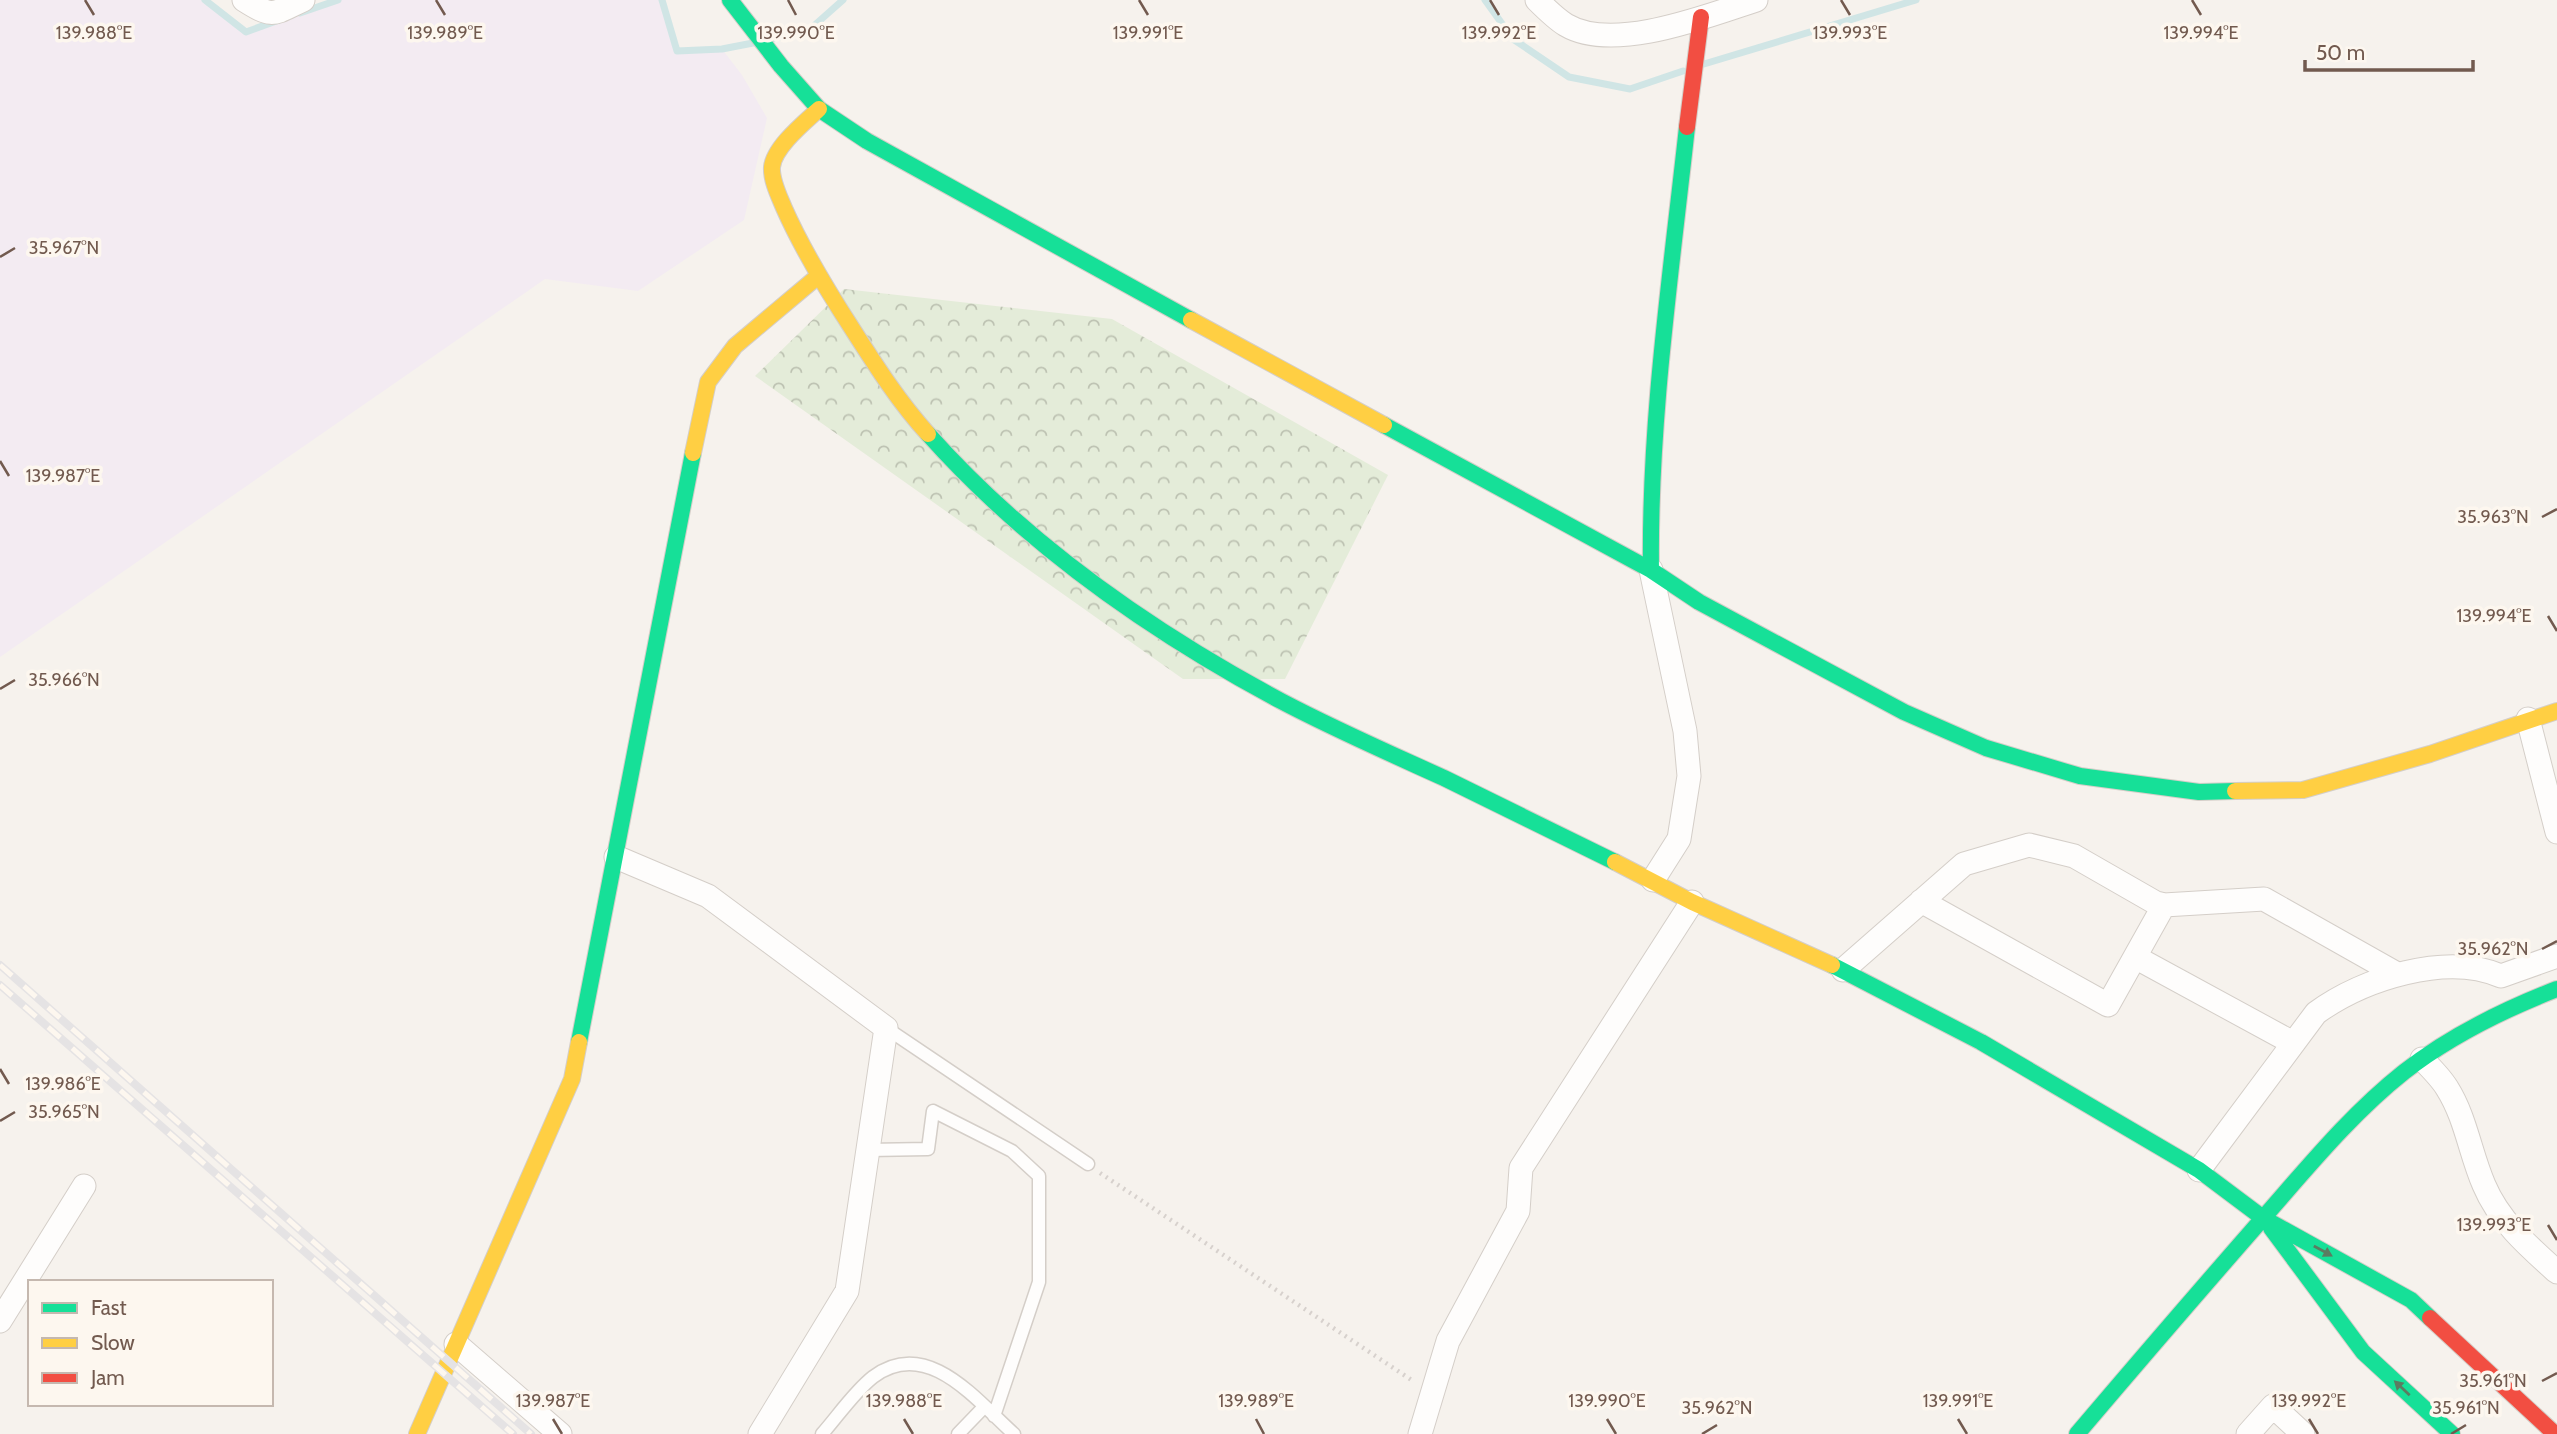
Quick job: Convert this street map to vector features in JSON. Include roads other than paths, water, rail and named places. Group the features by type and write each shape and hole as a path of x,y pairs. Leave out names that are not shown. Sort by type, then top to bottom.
{"street":[{"path":"244,0 264,13 277,12 303,0"},
{"path":"730,0 781,66 819,109 867,141 1008,221 1651,570 1699,602 1904,712 1986,748 2080,776 2199,792 2302,790 2430,754 2557,711"},
{"path":"1537,0 1567,26 1605,36 1637,33 1707,11 1756,0"},
{"path":"1653,880 1679,839 1689,776 1685,731 1651,570 1649,528 1664,349 1692,81 1696,49 1707,11"},
{"path":"819,109 784,146 772,167 778,191 817,276 909,414 1005,514 1096,586 1198,655 1283,702 1653,880 1692,902 1843,970 1981,1042 2199,1170 2263,1217 2411,1300 2555,1434"},
{"path":"417,1434 572,1079 708,382 735,345 817,276"},
{"path":"2528,719 2557,832"},
{"path":"1843,970 1964,864 2029,845 2074,856 2164,905 2264,899 2397,974"},
{"path":"617,857 708,896 886,1028 847,1291 760,1434"},
{"path":"1921,901 2108,1005 2164,905"},
{"path":"1420,1434 1448,1341 1518,1211 1521,1168 1692,902"},
{"path":"2199,1170 2316,1013 2328,1004 2397,974 2433,967 2462,967 2483,968 2501,976 2557,956"},
{"path":"2135,957 2293,1043"},
{"path":"2077,1434 2263,1217 2348,1124 2385,1088 2422,1059 2480,1024 2520,1003 2557,989"},
{"path":"2422,1059 2447,1086 2461,1115 2484,1186 2502,1216 2523,1242 2557,1272"},
{"path":"0,1321 84,1186"},
{"path":"2263,1217 2363,1352 2452,1434"},
{"path":"456,1344 560,1434"},
{"path":"2248,1434 2273,1406 2303,1434"}],"lane":[{"path":"886,1028 1088,1164"},
{"path":"868,1150 928,1149 933,1111 1012,1151 1039,1176 1038,1282 994,1416"},
{"path":"822,1434 872,1378 895,1364 927,1364 949,1376 1014,1434"},
{"path":"958,1434 984,1407"}],"waterway":[{"path":"205,0 246,32 279,20"},
{"path":"300,13 338,0"},
{"path":"662,0 677,51 722,49 753,43"},
{"path":"771,39 808,31 843,0"},
{"path":"1485,0 1513,39 1569,77 1630,89 1683,71"},
{"path":"1704,64 1916,0"}],"railway":[{"path":"0,965 531,1434"},
{"path":"0,985 513,1434"}]}
